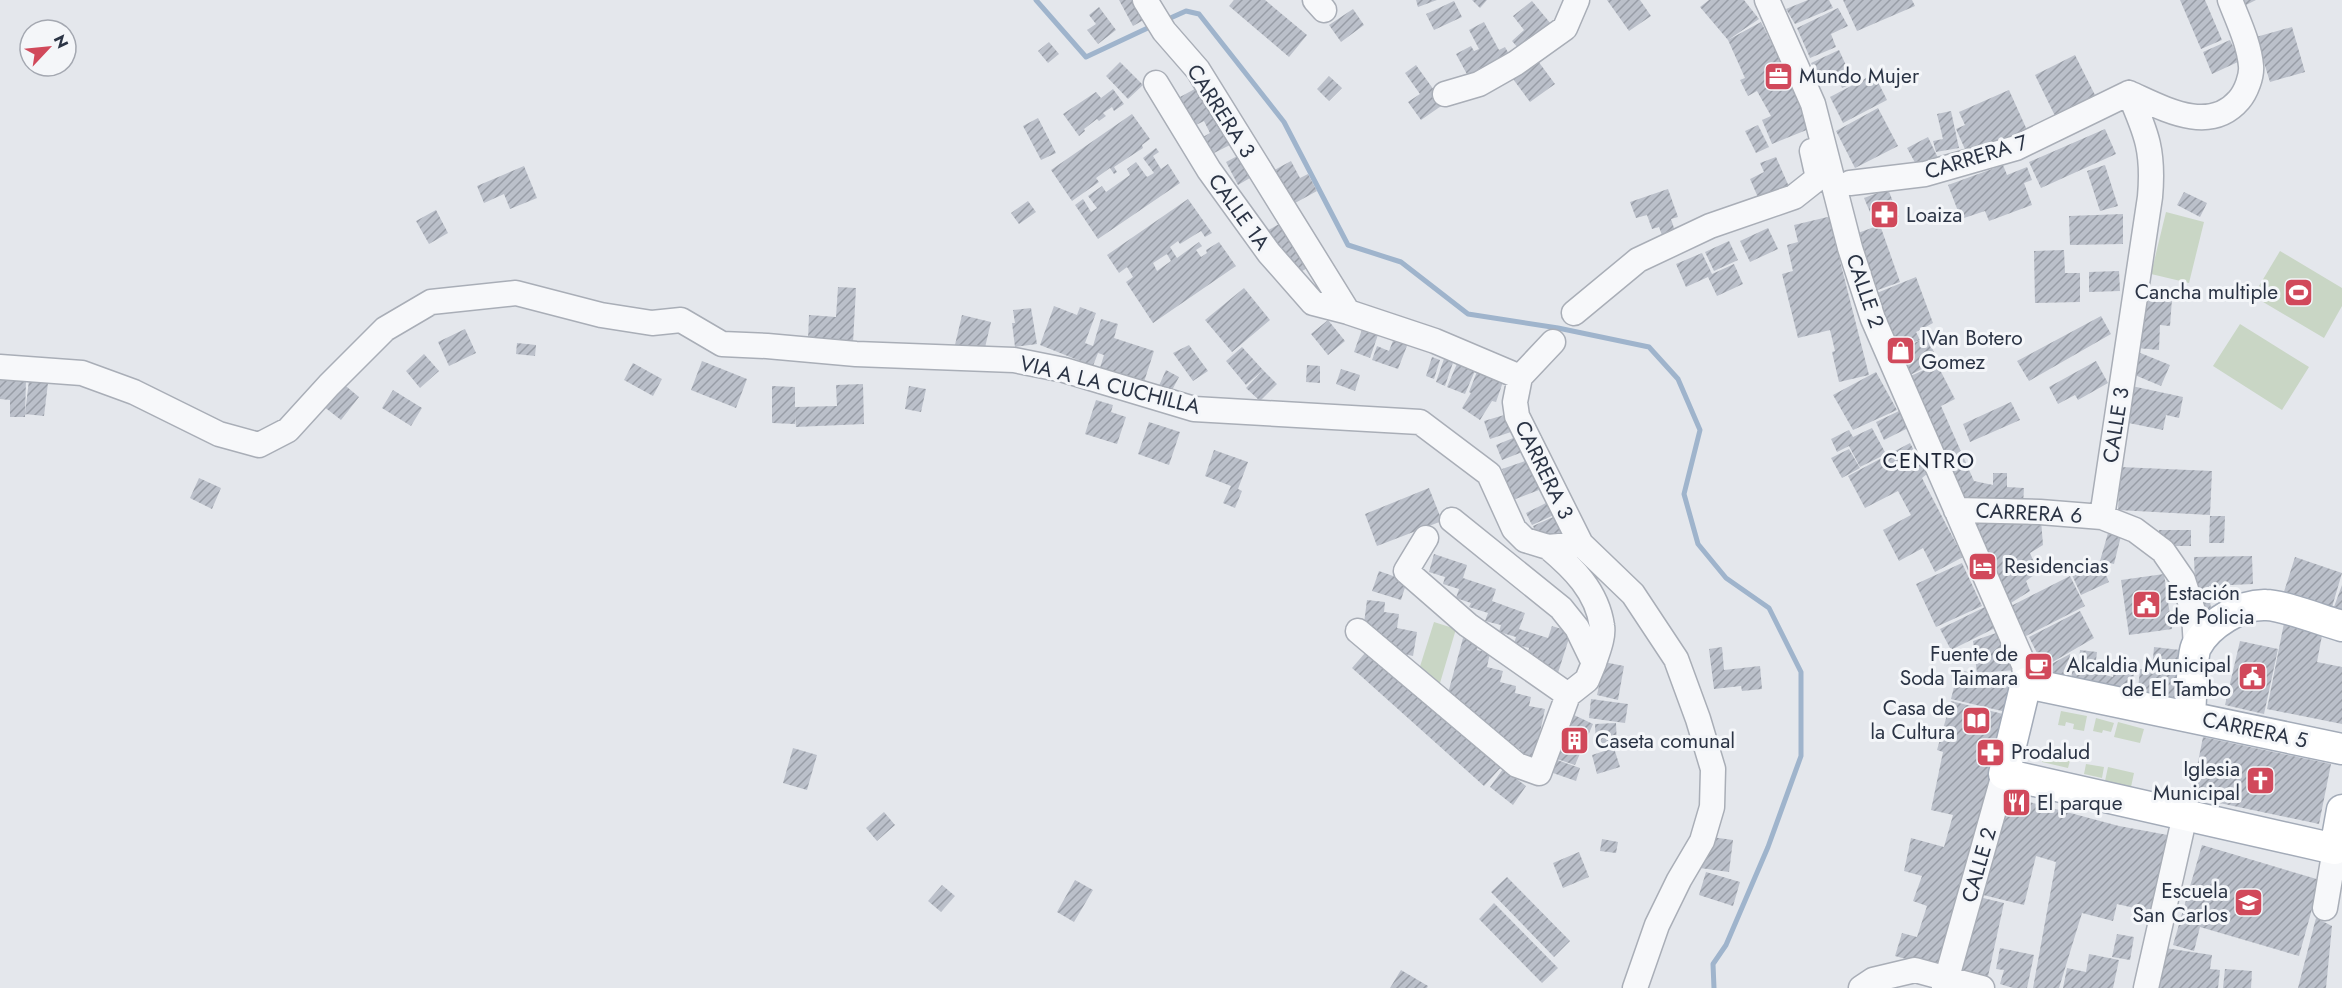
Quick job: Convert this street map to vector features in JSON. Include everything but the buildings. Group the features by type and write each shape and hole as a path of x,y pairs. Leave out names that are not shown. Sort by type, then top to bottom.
{"main road":[{"path":"2190,717 2196,648 2209,631 2222,620 2236,612 2267,604 2342,626"},
{"name":"CARRERA 5","path":"2026,683 2342,749"},
{"name":"CALLE 2","path":"2004,774 2026,683"},
{"path":"2004,774 2335,849 2342,810"}],"street":[{"name":"CARRERA 3","path":"1145,0 1164,31 1198,70 1347,312"},
{"path":"1445,94 1479,84 1541,46 1565,28 1577,0"},
{"name":"CALLE 2","path":"1767,0 1813,104 1850,248 1873,319 2024,665 2026,683"},
{"path":"2129,93 2180,115 2210,118 2232,108 2244,94 2251,69 2248,48 2230,0"},
{"name":"CALLE 1A","path":"1156,83 1209,170 1269,253 1312,303 1347,312"},
{"name":"CARRERA 7","path":"1850,183 1926,174 2016,148 2129,93"},
{"name":"CALLE 3","path":"2102,517 2153,167 2145,130 2129,93"},
{"path":"1819,126 1811,147 1829,212"},
{"path":"1574,313 1638,260 1710,226 1794,197 1818,178"},
{"name":"VIA A LA CUCHILLA","path":"0,367 82,373 134,392 219,434 259,445 288,430 385,329 431,302 516,293 601,315 652,323 681,320 722,344 856,354 1014,360 1064,369 1194,409 1420,422 1490,474 1514,529 1575,570 1592,596 1603,628 1587,680 1568,695"},
{"path":"1347,312 1435,341 1520,377 1553,342"},
{"name":"CARRERA 3","path":"1520,377 1515,402 1517,416 1581,544 1633,594 1676,659 1713,769 1712,807 1702,841 1656,925 1635,988"},
{"name":"CARRERA 6","path":"1956,510 1982,509 2102,517"},
{"path":"2102,517 2135,530 2163,551 2183,580 2194,614 2196,648"},
{"path":"1452,520 1561,608 1577,628 1594,663"},
{"path":"1358,631 1517,765 1539,774 1568,695 1468,625 1406,571 1426,538"},
{"path":"1536,543 1581,544"},
{"name":"CALLE 2","path":"1946,983 2004,774"},
{"path":"2146,988 2185,815"},
{"path":"2325,908 2335,849"},
{"path":"1867,984 1915,970 1946,983 1982,988"}],"green space":[{"name":"Cancha multiple","path":"2166,212 2204,222 2189,283 2151,274"},
{"name":"Cancha multiple","path":"2280,251 2342,288 2342,306 2324,338 2253,296"},
{"name":"Cancha multiple","path":"2240,324 2309,367 2282,410 2213,366"},
{"path":"1434,622 1456,629 1440,683 1417,676"},
{"path":"2061,711 2087,716 2084,731 2073,729 2074,724 2066,722 2065,726 2058,725"},
{"path":"2096,718 2114,723 2111,732 2093,731"},
{"path":"2118,722 2144,729 2140,743 2114,737"},
{"path":"2045,747 2072,753 2068,768 2042,762"},
{"path":"2086,764 2104,767 2102,778 2084,774"},
{"path":"2108,767 2134,773 2131,787 2105,781"}],"waterway":[{"path":"1036,0 1086,57 1152,26"},
{"path":"1166,20 1186,11 1199,14 1284,122 1348,245 1401,262 1468,314 1558,328 1649,347 1678,379 1700,430 1684,494 1698,544 1726,578 1769,608 1801,672 1801,756 1768,847 1726,945 1713,964 1714,988"}],"place":[{"name":"Mundo Mujer","path":"1778,76"},
{"name":"Loaiza","path":"1885,215"},
{"name":"Cancha multiple","path":"2299,292"},
{"name":"IVan Botero Gomez","path":"1900,350"},
{"name":"Residencias","path":"1983,566"},
{"name":"Estación de Policia","path":"2146,605"},
{"name":"Fuente de Soda Taimara","path":"2039,666"},
{"name":"Alcaldia Municipal de El Tambo","path":"2252,677"},
{"name":"Casa de la Cultura","path":"1976,720"},
{"name":"Caseta comunal","path":"1574,741"},
{"name":"Prodalud","path":"1990,752"},
{"name":"Iglesia Municipal","path":"2261,781"},
{"name":"El parque","path":"2016,803"},
{"name":"Escuela San Carlos","path":"2249,903"}],"district":[{"name":"CENTRO","path":"1929,460"}]}
